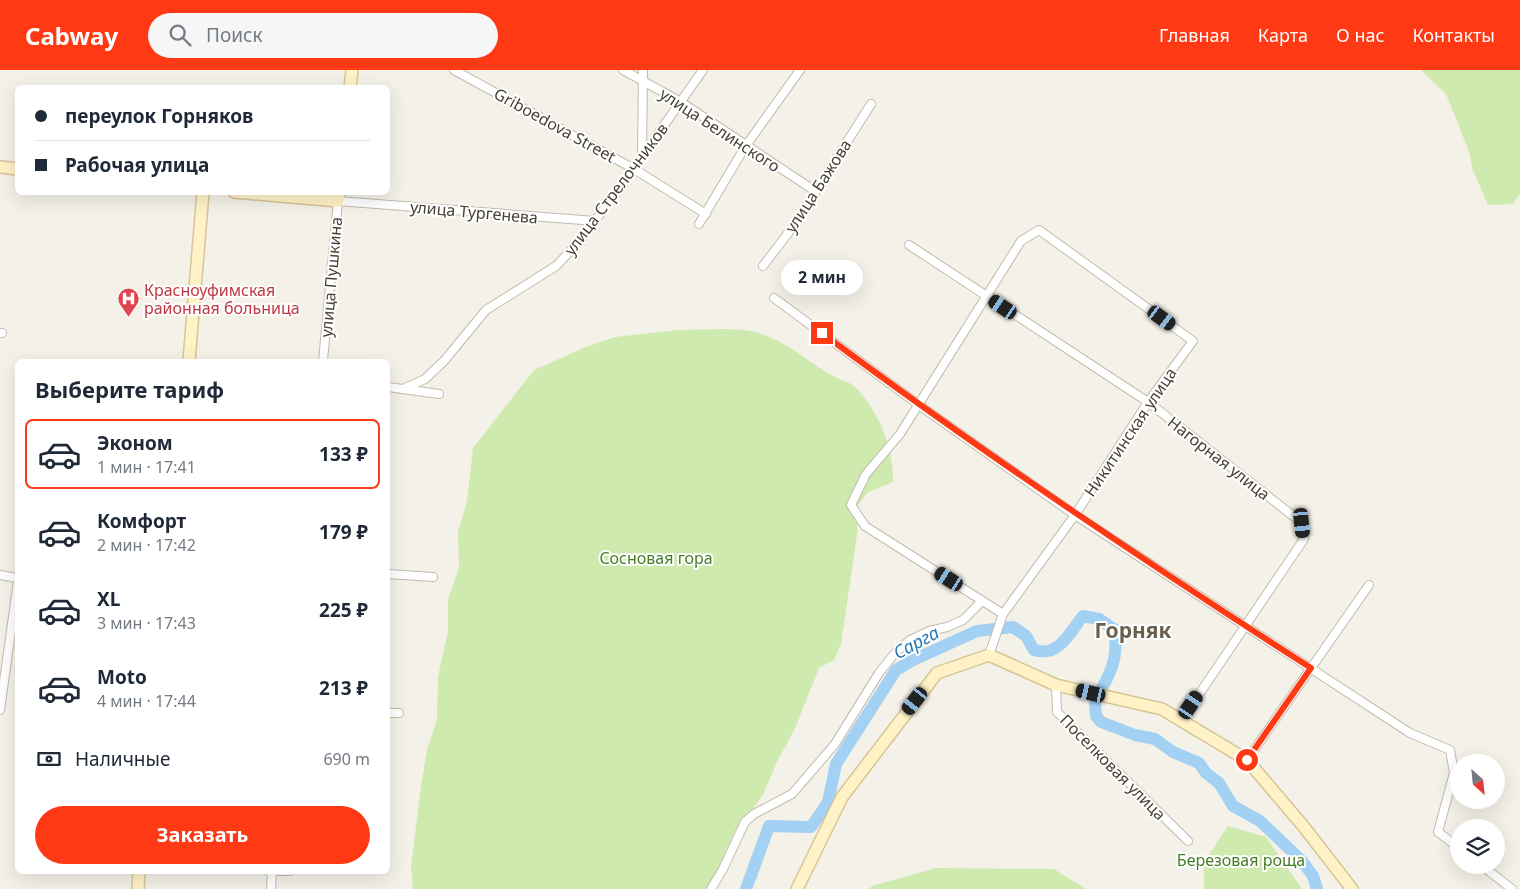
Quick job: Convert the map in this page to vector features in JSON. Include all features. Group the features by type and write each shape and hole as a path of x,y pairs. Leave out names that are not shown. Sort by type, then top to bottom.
{"street":[{"path":"350,85 352,70"},
{"name":"Griboedova Street","path":"454,70 634,169 706,214"},
{"name":"улица Белинского","path":"623,70 680,102 745,147 815,191"},
{"path":"642,158 641,80 643,70"},
{"name":"улица Стрелочников","path":"403,389 428,376 444,361 486,310 556,266 580,241 642,158 703,70"},
{"path":"699,224 745,147 800,70"},
{"name":"улица Бажова","path":"763,266 795,224 871,104"},
{"path":"0,167 15,169"},
{"path":"189,359 203,195"},
{"name":"улица Тургенева","path":"296,195 338,197 595,221"},
{"name":"улица Пушкина","path":"323,359 338,197"},
{"name":"Никитинская улица","path":"987,296 1022,241 1039,230 1193,341 1148,402 1075,514 1003,614 989,654"},
{"name":"Нагорная улица","path":"909,245 1148,402 1302,523 1304,539 1245,626"},
{"path":"987,296 900,434 858,486 851,505 865,526 1003,614"},
{"path":"774,298 918,405 1075,514 1410,734 1450,750 1454,773 1438,832 1450,841"},
{"path":"390,387 439,394"},
{"path":"390,574 433,578"},
{"path":"0,576 15,578"},
{"path":"1247,760 1369,584"},
{"path":"0,710 15,601"},
{"path":"710,889 723,869 745,822 754,814 792,794 835,744 878,673 895,653 910,640 929,631 947,627 963,620 982,601"},
{"path":"1181,721 1245,626"},
{"path":"797,889 842,797 937,673 989,654 1056,685 1162,710 1247,760 1304,827 1352,889"},
{"name":"Поселковая улица","path":"1056,685 1057,712 1188,841"},
{"path":"390,713 399,713"},
{"path":"138,889 139,874"},
{"path":"271,889 272,874"},
{"path":"1493,874 1512,889"}],"green space":[{"path":"1421,70 1520,70 1520,194 1513,204 1488,205 1472,168 1470,154 1446,94"},
{"name":"Сосновая гора","path":"722,329 750,331 783,343 823,370 854,386 872,408 884,432 891,457 893,482 868,492 858,505 857,535 841,644 834,660 819,668 795,728 776,764 763,795 734,833 717,872 707,889 413,889 411,866 421,786 427,750 437,719 438,677 448,631 448,599 459,568 458,532 467,501 473,448 534,370 588,346 615,337 677,330"},
{"name":"Березовая роща","path":"1228,826 1266,837 1302,889 1204,889 1204,862"},
{"path":"936,868 1054,869 1086,889 869,889 872,886"}],"waterway":[{"name":"Сарга","path":"746,889 769,826 811,827 828,802 836,764 896,670 913,660 977,631 1013,627 1026,636 1034,650 1050,650 1063,642 1083,616 1099,619 1115,630 1116,647 1114,660 1102,688"},
{"name":"Сарга","path":"1095,702 1096,716 1101,722 1135,735 1155,739 1173,752 1199,763 1206,773 1219,783 1233,806 1260,821 1302,861 1313,876 1317,889"}],"place":[{"name":"Красноуфимская районная больница","path":"128,318"}],"district":[{"name":"Горняк","path":"1133,630"}],"route":[{"path":"822,333 918,405 1075,514 1311,668 1247,760"}]}
